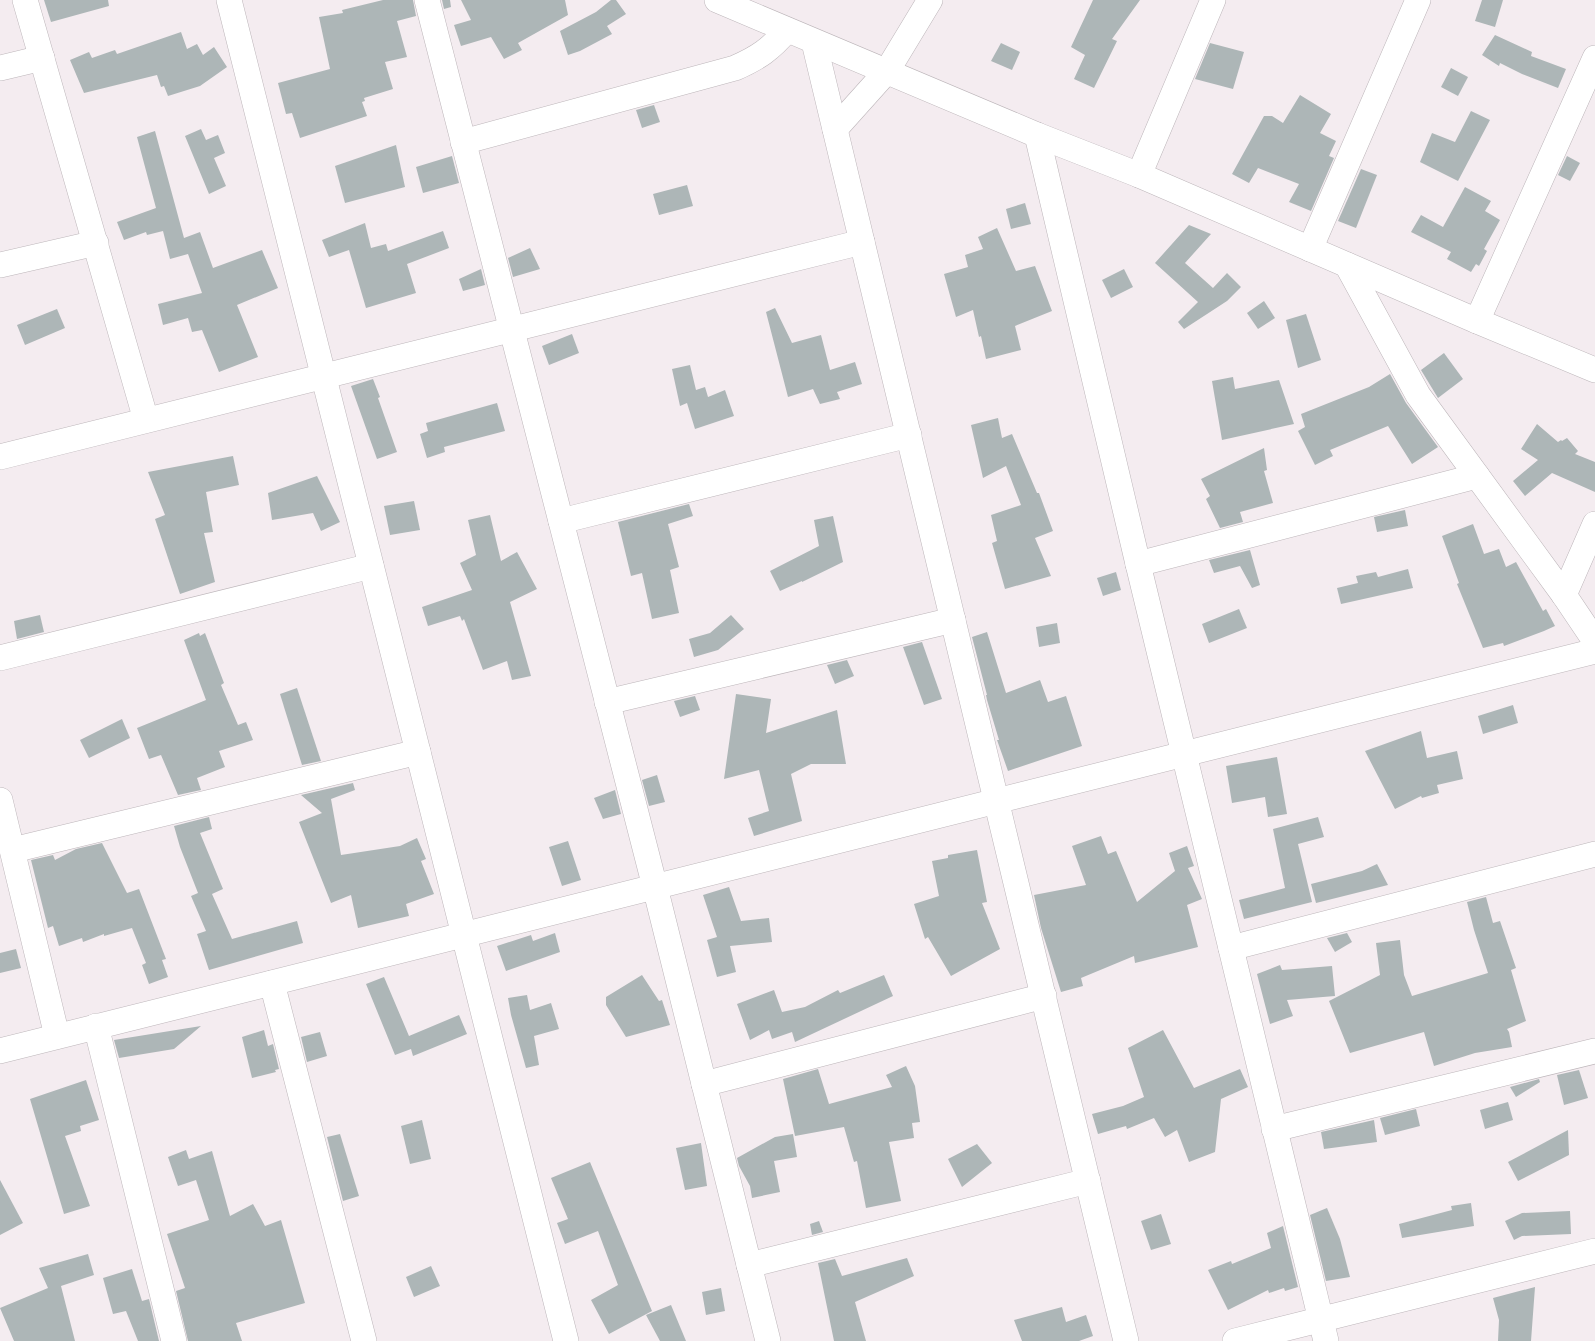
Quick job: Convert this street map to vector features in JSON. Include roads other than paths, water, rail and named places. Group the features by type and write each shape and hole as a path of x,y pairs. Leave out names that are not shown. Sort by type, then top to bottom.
{"street":[{"path":"25,0 146,420"},
{"path":"228,0 566,1341"},
{"path":"427,0 655,887 768,1341"},
{"path":"717,0 1037,135 1139,175 1595,370"},
{"path":"834,129 887,71 930,0"},
{"path":"1139,175 1213,0"},
{"path":"1310,249 1418,0"},
{"path":"463,142 735,68 750,62 774,46 787,30"},
{"path":"814,42 1126,1341"},
{"path":"0,68 42,58"},
{"path":"1477,321 1595,58"},
{"path":"1037,135 1138,564 1323,1330"},
{"path":"0,458 862,242"},
{"path":"0,264 96,243"},
{"path":"1347,265 1418,395 1564,595 1595,641"},
{"path":"560,520 908,435"},
{"path":"1138,564 1477,476"},
{"path":"1564,595 1595,524"},
{"path":"0,658 371,566"},
{"path":"607,702 953,620"},
{"path":"0,1051 1595,651"},
{"path":"13,850 418,752"},
{"path":"0,800 57,1036"},
{"path":"1231,948 1595,854"},
{"path":"272,982 364,1341"},
{"path":"704,1084 1044,996"},
{"path":"96,1026 174,1341"},
{"path":"1274,1129 1595,1052"},
{"path":"749,1265 1088,1181"},
{"path":"1235,1341 1323,1330 1595,1251"}]}
